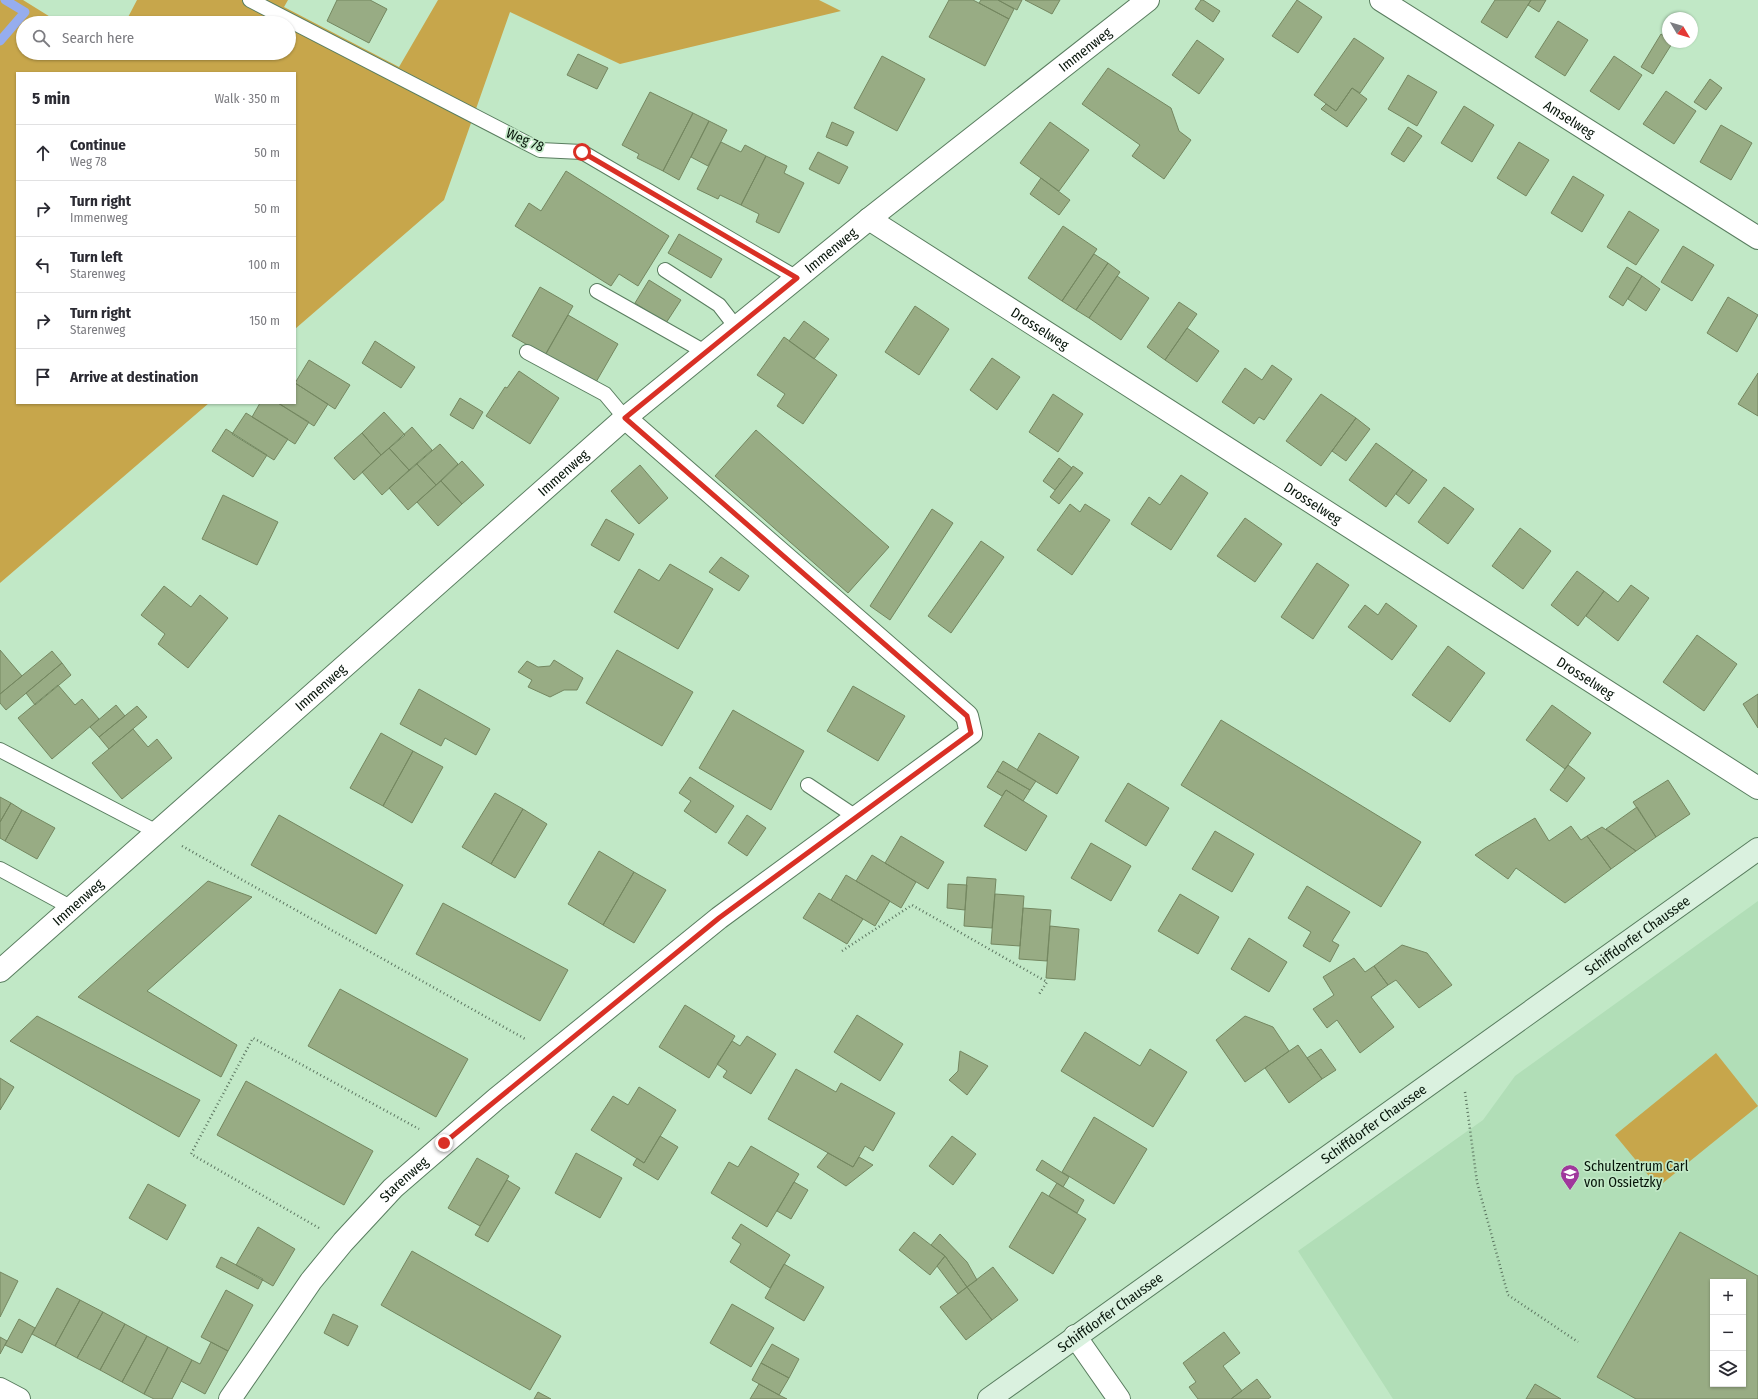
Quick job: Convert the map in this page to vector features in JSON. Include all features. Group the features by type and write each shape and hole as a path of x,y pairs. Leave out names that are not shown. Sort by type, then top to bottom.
{"main road":[{"name":"Schiffdorfer Chaussee","path":"989,1399 1758,849"}],"street":[{"name":"Immenweg","path":"0,971 625,418 869,219 1148,0"},
{"name":"Amselweg","path":"1381,0 1758,238"},
{"name":"Drosselweg","path":"869,219 1758,788"},
{"name":"Starenweg","path":"230,1399 311,1281 343,1242 393,1188 444,1143 551,1054 719,918 971,733 967,716 625,418"},
{"path":"1076,1336 1119,1399"},
{"path":"0,1389 19,1399"}],"lane":[{"name":"Weg 78","path":"250,0 281,16"},
{"name":"Weg 78","path":"296,24 540,150 582,152 797,278"},
{"path":"665,270 719,304 736,328"},
{"path":"598,290 705,352"},
{"path":"527,352 605,394 625,418"},
{"path":"0,750 157,832"},
{"path":"808,785 856,817"},
{"path":"0,869 72,908"}],"path":[{"path":"157,832 551,1054"},
{"path":"842,951 912,905 1047,982 1038,996"},
{"path":"343,1242 190,1154 253,1038 444,1143"},
{"path":"1461,1061 1477,1182 1508,1295 1578,1342"}],"shaded area":[{"path":"0,0 23,0 49,16 16,16 16,60 296,60 296,16 129,16 137,0 288,0 284,7 399,67 438,0 819,0 841,11 620,64 510,12 444,200 296,328 296,72 16,72 16,404 208,404 0,583"},
{"name":"Schulzentrum Carl von Ossietzky","path":"1758,901 1758,1399 1393,1399 1298,1251 1483,1120 1515,1076"},
{"path":"1716,1053 1758,1106 1658,1187 1615,1135"}],"building":[{"path":"337,0 370,0 387,9 369,43 327,21"},
{"path":"949,0 973,0 1009,19 985,66 929,37"},
{"path":"981,0 998,0 1014,9 1009,19 979,3"},
{"path":"998,0 1022,0 1017,10"},
{"path":"1025,0 1060,0 1052,14"},
{"path":"1201,0 1220,11 1213,22 1195,9"},
{"path":"1297,0 1322,17 1298,53 1272,36"},
{"path":"1495,0 1531,0 1507,38 1481,22"},
{"path":"1531,0 1546,0 1539,12 1528,5"},
{"path":"1558,21 1588,40 1565,76 1535,57"},
{"path":"1661,34 1662,48 1669,48 1653,74 1641,67"},
{"path":"1354,38 1384,58 1360,93 1352,88 1336,111 1314,95"},
{"path":"1197,40 1224,59 1199,94 1172,75"},
{"path":"578,54 608,68 597,89 567,75"},
{"path":"882,56 925,79 897,131 854,108"},
{"path":"1614,56 1642,75 1619,110 1590,91"},
{"path":"1108,68 1171,108 1179,131 1191,140 1164,179 1132,156 1140,145 1082,104"},
{"path":"1408,75 1437,92 1417,126 1388,109"},
{"path":"1710,79 1722,88 1706,110 1694,102"},
{"path":"1352,88 1367,99 1347,127 1321,109 1326,104 1336,111"},
{"path":"1666,91 1696,111 1674,144 1643,124"},
{"path":"650,92 693,113 663,171 637,158 639,154 622,145"},
{"path":"1464,106 1494,125 1472,162 1441,143"},
{"path":"693,113 709,121 679,180 663,171"},
{"path":"709,121 727,130 708,166 691,157"},
{"path":"832,122 854,132 847,146 826,137"},
{"path":"1050,122 1089,150 1059,191 1020,163"},
{"path":"1721,125 1752,143 1731,180 1700,162"},
{"path":"1408,127 1422,136 1404,162 1391,154"},
{"path":"721,142 741,152 745,145 766,156 741,205 720,195 718,199 697,189"},
{"path":"1519,142 1549,160 1526,196 1497,178"},
{"path":"818,152 848,167 839,184 809,169"},
{"path":"766,156 787,166 784,173 804,183 779,233 756,222 759,214 741,205"},
{"path":"566,171 669,236 638,286 619,274 611,286 515,226 529,203 541,211"},
{"path":"1573,176 1604,195 1582,232 1551,213"},
{"path":"1041,178 1070,200 1059,215 1030,194"},
{"path":"1629,211 1659,230 1636,265 1607,247"},
{"path":"1063,226 1097,249 1062,301 1028,278"},
{"path":"679,234 722,259 711,278 668,253"},
{"path":"1683,246 1714,265 1692,301 1661,282"},
{"path":"1094,254 1108,263 1076,310 1062,301"},
{"path":"1108,263 1120,272 1089,318 1076,310"},
{"path":"1627,267 1642,276 1623,306 1609,297"},
{"path":"1117,276 1149,298 1121,340 1089,318"},
{"path":"1642,276 1660,289 1646,311 1628,299"},
{"path":"649,280 681,300 666,323 635,303"},
{"path":"540,287 573,306 545,355 512,336"},
{"path":"1728,297 1758,315 1737,352 1707,333"},
{"path":"1179,302 1197,314 1165,360 1147,347"},
{"path":"915,306 949,329 919,375 885,352"},
{"path":"568,315 618,344 592,389 542,361"},
{"path":"804,321 829,339 814,359 789,341"},
{"path":"1187,328 1219,351 1197,382 1165,360"},
{"path":"784,337 837,375 803,424 777,406 785,394 757,375"},
{"path":"375,341 415,367 401,388 362,363"},
{"path":"992,358 1020,377 997,410 970,390"},
{"path":"309,360 350,385 335,409 296,384"},
{"path":"1272,365 1292,379 1264,420 1259,417 1254,424 1222,402 1245,368 1262,380"},
{"path":"519,371 559,398 530,444 486,416 505,387 507,388"},
{"path":"1758,373 1758,416 1738,404"},
{"path":"296,384 328,404 314,426 280,404 296,404"},
{"path":"1053,394 1083,414 1058,452 1029,432"},
{"path":"1321,394 1356,418 1321,466 1286,441"},
{"path":"460,398 483,412 473,429 450,415"},
{"path":"259,404 280,404 309,422 295,444 252,417"},
{"path":"384,412 405,435 381,455 362,433"},
{"path":"246,413 288,439 274,460 232,434"},
{"path":"1356,418 1370,429 1346,461 1332,451"},
{"path":"412,427 432,450 409,470 389,448"},
{"path":"226,429 267,455 253,477 212,451"},
{"path":"756,430 889,547 848,593 715,476"},
{"path":"362,433 381,455 354,480 334,458"},
{"path":"1376,443 1413,470 1386,507 1349,480"},
{"path":"440,444 458,464 436,485 417,464"},
{"path":"389,448 409,470 382,495 362,472"},
{"path":"1059,458 1072,468 1055,490 1043,481"},
{"path":"462,461 484,485 462,504 441,481"},
{"path":"417,464 436,485 408,510 389,488"},
{"path":"640,465 668,498 639,524 611,491"},
{"path":"1073,466 1083,473 1059,504 1050,497"},
{"path":"1413,470 1427,480 1409,504 1396,494"},
{"path":"1181,475 1208,493 1171,550 1131,524 1149,497 1160,505"},
{"path":"441,481 462,504 438,526 417,502"},
{"path":"1444,487 1474,509 1448,544 1418,522"},
{"path":"223,495 278,522 257,565 202,539"},
{"path":"1070,504 1080,512 1085,504 1110,520 1072,575 1037,550"},
{"path":"932,509 953,523 890,620 870,606"},
{"path":"1245,518 1282,544 1255,582 1217,556"},
{"path":"606,519 634,534 619,561 591,545"},
{"path":"1520,528 1551,551 1523,589 1492,566"},
{"path":"981,541 1004,557 951,633 928,616"},
{"path":"721,557 749,576 739,591 709,572"},
{"path":"1317,563 1349,585 1313,639 1281,617"},
{"path":"670,564 713,589 678,649 614,612 639,569 659,581"},
{"path":"1577,571 1604,591 1578,626 1551,605"},
{"path":"1631,585 1649,598 1618,641 1586,616 1604,591 1618,602"},
{"path":"164,586 191,607 200,595 228,618 188,668 158,644 165,634 141,615"},
{"path":"1386,603 1417,626 1392,660 1348,627 1365,605 1378,615"},
{"path":"1697,635 1737,664 1704,711 1663,682"},
{"path":"1448,646 1485,673 1450,722 1412,695"},
{"path":"0,650 22,676 0,694"},
{"path":"617,650 693,692 662,746 586,703"},
{"path":"52,651 62,663 6,710 0,703 0,694"},
{"path":"554,660 583,678 577,690 564,690 550,697 528,687 532,680 518,672 527,661 538,667 550,666"},
{"path":"62,663 71,675 35,705 26,693"},
{"path":"58,685 75,705 82,699 99,719 52,759 18,718"},
{"path":"853,686 905,716 878,761 827,731"},
{"path":"419,689 490,729 476,755 445,738 441,746 400,724"},
{"path":"1758,694 1758,728 1743,704"},
{"path":"116,705 125,716 99,737 90,727"},
{"path":"1552,705 1591,733 1565,769 1526,740"},
{"path":"137,706 147,717 109,749 99,737"},
{"path":"733,710 804,751 771,810 699,768"},
{"path":"1221,720 1421,842 1381,907 1181,785"},
{"path":"133,729 148,747 157,739 172,758 122,799 92,763"},
{"path":"381,733 413,751 383,806 350,788"},
{"path":"1039,733 1079,757 1057,794 1017,770"},
{"path":"413,751 443,767 412,823 383,806"},
{"path":"1003,761 1036,781 1030,790 997,771"},
{"path":"1568,765 1585,778 1567,802 1550,790"},
{"path":"997,771 1030,790 1023,801 1006,790 1002,796 987,787"},
{"path":"690,777 734,806 716,833 684,811 691,801 679,793"},
{"path":"1668,780 1690,814 1656,837 1633,802"},
{"path":"1128,783 1169,808 1146,846 1105,821"},
{"path":"1006,790 1047,816 1026,851 984,826"},
{"path":"495,793 523,809 491,864 462,847"},
{"path":"0,797 11,803 0,822"},
{"path":"11,803 22,810 5,841 0,838 0,822"},
{"path":"1637,807 1656,837 1636,851 1606,829"},
{"path":"523,809 547,824 515,878 491,864"},
{"path":"22,810 55,828 37,859 5,841"},
{"path":"279,815 403,885 376,934 251,865"},
{"path":"747,815 766,828 747,856 728,843"},
{"path":"1535,818 1549,841 1571,826 1581,840 1587,836 1611,869 1565,903 1516,868 1508,879 1475,855"},
{"path":"1602,827 1636,851 1611,869 1587,836"},
{"path":"1215,831 1254,854 1232,892 1192,869"},
{"path":"901,836 944,862 928,889 885,863"},
{"path":"1091,843 1131,866 1111,901 1071,878"},
{"path":"599,851 634,872 603,925 568,904"},
{"path":"872,855 916,882 901,908 856,881"},
{"path":"634,872 666,890 634,943 603,925"},
{"path":"846,875 890,901 875,926 831,900"},
{"path":"967,877 996,879 992,928 964,926"},
{"path":"208,881 252,897 147,991 237,1045 221,1077 78,997"},
{"path":"948,884 967,885 965,910 947,908"},
{"path":"1307,886 1350,912 1332,941 1339,945 1330,962 1303,946 1311,932 1288,918"},
{"path":"819,893 863,919 847,944 803,918"},
{"path":"995,894 1024,896 1020,946 991,944"},
{"path":"1180,894 1219,917 1198,954 1158,931"},
{"path":"443,903 568,970 540,1021 416,954"},
{"path":"1023,908 1051,910 1047,961 1019,959"},
{"path":"1050,926 1079,929 1075,980 1046,978"},
{"path":"1249,938 1287,962 1269,992 1231,969"},
{"path":"1402,945 1427,953 1452,985 1419,1008 1396,980 1388,985 1374,966"},
{"path":"1354,958 1365,972 1374,966 1388,985 1371,997 1394,1027 1360,1053 1337,1020 1327,1028 1313,1009 1334,995 1323,977"},
{"path":"340,989 468,1059 436,1117 308,1046"},
{"path":"685,1005 735,1036 709,1078 659,1047"},
{"path":"857,1015 903,1044 880,1081 834,1052"},
{"path":"37,1016 200,1100 179,1137 10,1041"},
{"path":"1245,1016 1273,1027 1289,1051 1245,1082 1216,1040"},
{"path":"1085,1032 1140,1066 1150,1049 1187,1072 1153,1127 1061,1071"},
{"path":"747,1036 776,1054 751,1094 723,1077 727,1071 717,1064 732,1041 740,1046"},
{"path":"1298,1045 1322,1079 1289,1103 1265,1068"},
{"path":"1321,1049 1336,1070 1322,1079 1307,1058"},
{"path":"960,1051 988,1066 967,1095 949,1080 958,1071"},
{"path":"796,1069 836,1092 841,1083 895,1113 873,1151 865,1146 853,1167 768,1119"},
{"path":"0,1078 14,1087 0,1110"},
{"path":"246,1081 373,1151 344,1205 217,1135"},
{"path":"639,1087 676,1110 644,1163 591,1130 613,1096 628,1105"},
{"path":"1094,1117 1147,1149 1114,1204 1062,1172"},
{"path":"660,1136 678,1147 658,1180 633,1165 637,1158 644,1163"},
{"path":"952,1136 976,1154 953,1185 929,1166"},
{"path":"751,1146 799,1174 767,1227 711,1193 729,1162 738,1167"},
{"path":"576,1153 622,1178 600,1218 555,1193"},
{"path":"828,1153 853,1167 859,1157 873,1165 846,1186 817,1167"},
{"path":"477,1158 509,1176 480,1226 448,1208"},
{"path":"1042,1160 1069,1177 1063,1187 1036,1170"},
{"path":"507,1180 520,1188 488,1242 475,1235"},
{"path":"794,1182 808,1190 791,1219 777,1211"},
{"path":"1057,1183 1084,1200 1077,1213 1049,1196"},
{"path":"148,1184 186,1205 167,1240 129,1218"},
{"path":"1042,1192 1086,1219 1053,1274 1009,1247"},
{"path":"741,1224 790,1255 770,1288 730,1262 741,1244 732,1238"},
{"path":"258,1227 295,1249 273,1286 236,1265"},
{"path":"914,1232 945,1256 930,1275 899,1250"},
{"path":"1680,1232 1758,1276 1758,1399 1636,1399 1597,1377"},
{"path":"940,1234 967,1262 977,1280 967,1287 945,1256 931,1245"},
{"path":"412,1251 561,1336 530,1390 381,1305"},
{"path":"945,1256 967,1287 958,1294 937,1266"},
{"path":"221,1257 263,1279 258,1289 216,1267"},
{"path":"784,1264 824,1287 804,1321 765,1298"},
{"path":"993,1267 1018,1300 992,1320 967,1287"},
{"path":"0,1272 18,1281 0,1317"},
{"path":"967,1287 992,1320 966,1340 940,1307"},
{"path":"57,1288 80,1300 55,1346 32,1334"},
{"path":"226,1290 253,1305 228,1351 201,1337"},
{"path":"80,1300 103,1312 77,1358 55,1346"},
{"path":"732,1304 774,1328 751,1367 710,1343"},
{"path":"103,1312 125,1324 100,1370 77,1358"},
{"path":"333,1314 358,1326 348,1346 324,1333"},
{"path":"19,1319 35,1328 22,1353 5,1345"},
{"path":"125,1324 147,1336 122,1382 100,1370"},
{"path":"1224,1332 1240,1353 1223,1366 1242,1391 1231,1399 1198,1399 1189,1387 1196,1382 1183,1363"},
{"path":"147,1336 168,1347 144,1394 122,1382"},
{"path":"0,1337 7,1341 0,1354"},
{"path":"211,1342 228,1351 205,1394 181,1381 192,1360 200,1364"},
{"path":"772,1344 799,1359 789,1378 761,1363"},
{"path":"168,1347 192,1360 172,1399 154,1399 144,1394"},
{"path":"761,1363 789,1378 779,1395 752,1380"},
{"path":"1257,1379 1271,1397 1268,1399 1231,1399"},
{"path":"759,1384 779,1395 787,1399 750,1399"},
{"path":"1535,1384 1561,1399 1526,1399"},
{"path":"538,1392 551,1399 534,1399"}],"waterway":[{"path":"5,0 25,12 22,16"},
{"path":"0,41 16,22"}],"place":[{"name":"Schulzentrum Carl von Ossietzky","path":"1570,1191"}],"route":[{"path":"444,1143 586,1025 719,918 971,733 967,716 625,418 797,278 582,152"}]}
